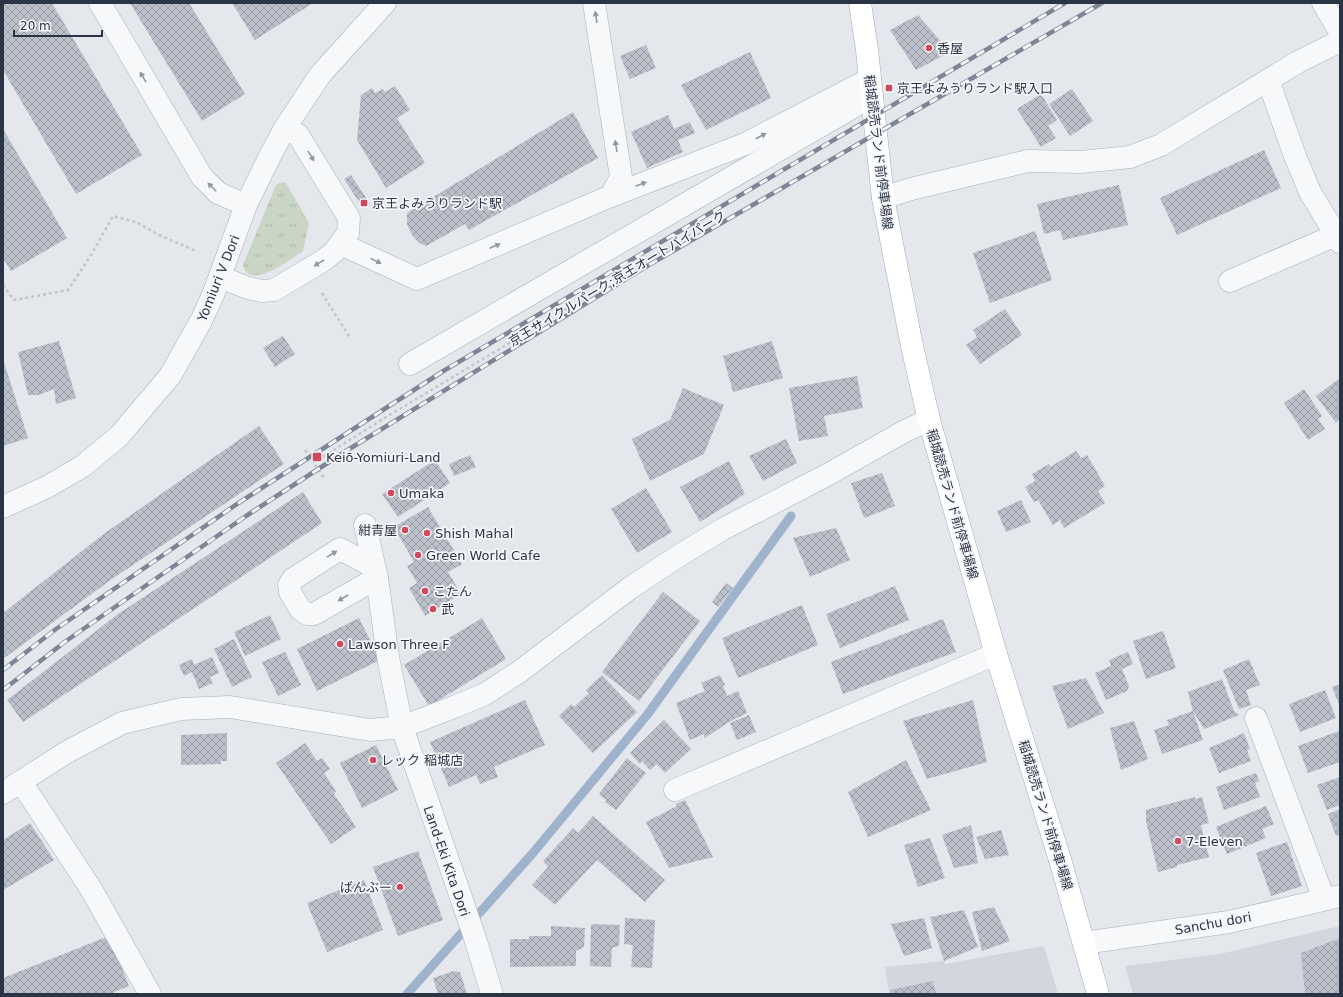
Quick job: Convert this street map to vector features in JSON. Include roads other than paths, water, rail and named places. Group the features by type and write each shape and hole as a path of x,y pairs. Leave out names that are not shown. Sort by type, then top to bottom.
{"main road":[{"name":"稲城読売ランド前停車場線","path":"860,3 883,198 912,346 929,420 996,654 1061,863 1098,994"}],"street":[{"path":"100,3 202,177 218,192 246,205"},
{"name":"Yomiuri V Dori","path":"3,507 47,487 83,466 119,436 170,376 201,321 220,277 246,205 285,128 320,75 385,3"},
{"path":"594,3 621,177 611,196"},
{"path":"1323,3 1340,32"},
{"path":"883,198 911,189 1028,161 1081,162 1130,157 1160,145 1298,62 1340,41"},
{"path":"1230,281 1338,239 1310,192 1295,156 1268,80"},
{"path":"341,244 417,279 611,196 746,144 871,87"},
{"path":"410,364 871,87"},
{"path":"220,277 248,288 262,291 274,290 324,260 334,252 348,233 349,218 298,135 285,128"},
{"path":"150,994 91,889 12,788 67,752 122,723 181,709 230,707 370,730 402,727 485,694 519,672 630,588 680,554 723,529 827,475 905,431 929,420"},
{"name":"Land-Eki Kita Dori","path":"365,525 402,727 464,911 474,935 492,994"},
{"path":"675,790 996,654"},
{"path":"1256,718 1332,898"},
{"name":"Sanchu dori","path":"1084,943 1229,922 1332,898"}],"waterway":[{"path":"407,994 533,853 647,715 791,516"}],"railway":[{"path":"3,670 56,629 237,504 445,370 1065,3"},
{"path":"3,690 66,641 246,516 346,451 642,269 1102,3"}],"place":[{"name":"香屋","path":"929,48"},
{"name":"京王よみうりランド駅入口","path":"889,88"},
{"name":"京王よみうりランド駅","path":"364,203"},
{"name":"Keiō-Yomiuri-Land","path":"317,457"},
{"name":"Umaka","path":"391,493"},
{"name":"紺青屋","path":"405,530"},
{"name":"Shish Mahal","path":"427,533"},
{"name":"Green World Cafe","path":"418,555"},
{"name":"こたん","path":"425,591"},
{"name":"武","path":"433,609"},
{"name":"Lawson Three F","path":"340,644"},
{"name":"レック 稲城店","path":"373,760"},
{"name":"7-Eleven","path":"1178,841"},
{"name":"ばんぶー","path":"400,887"}]}
